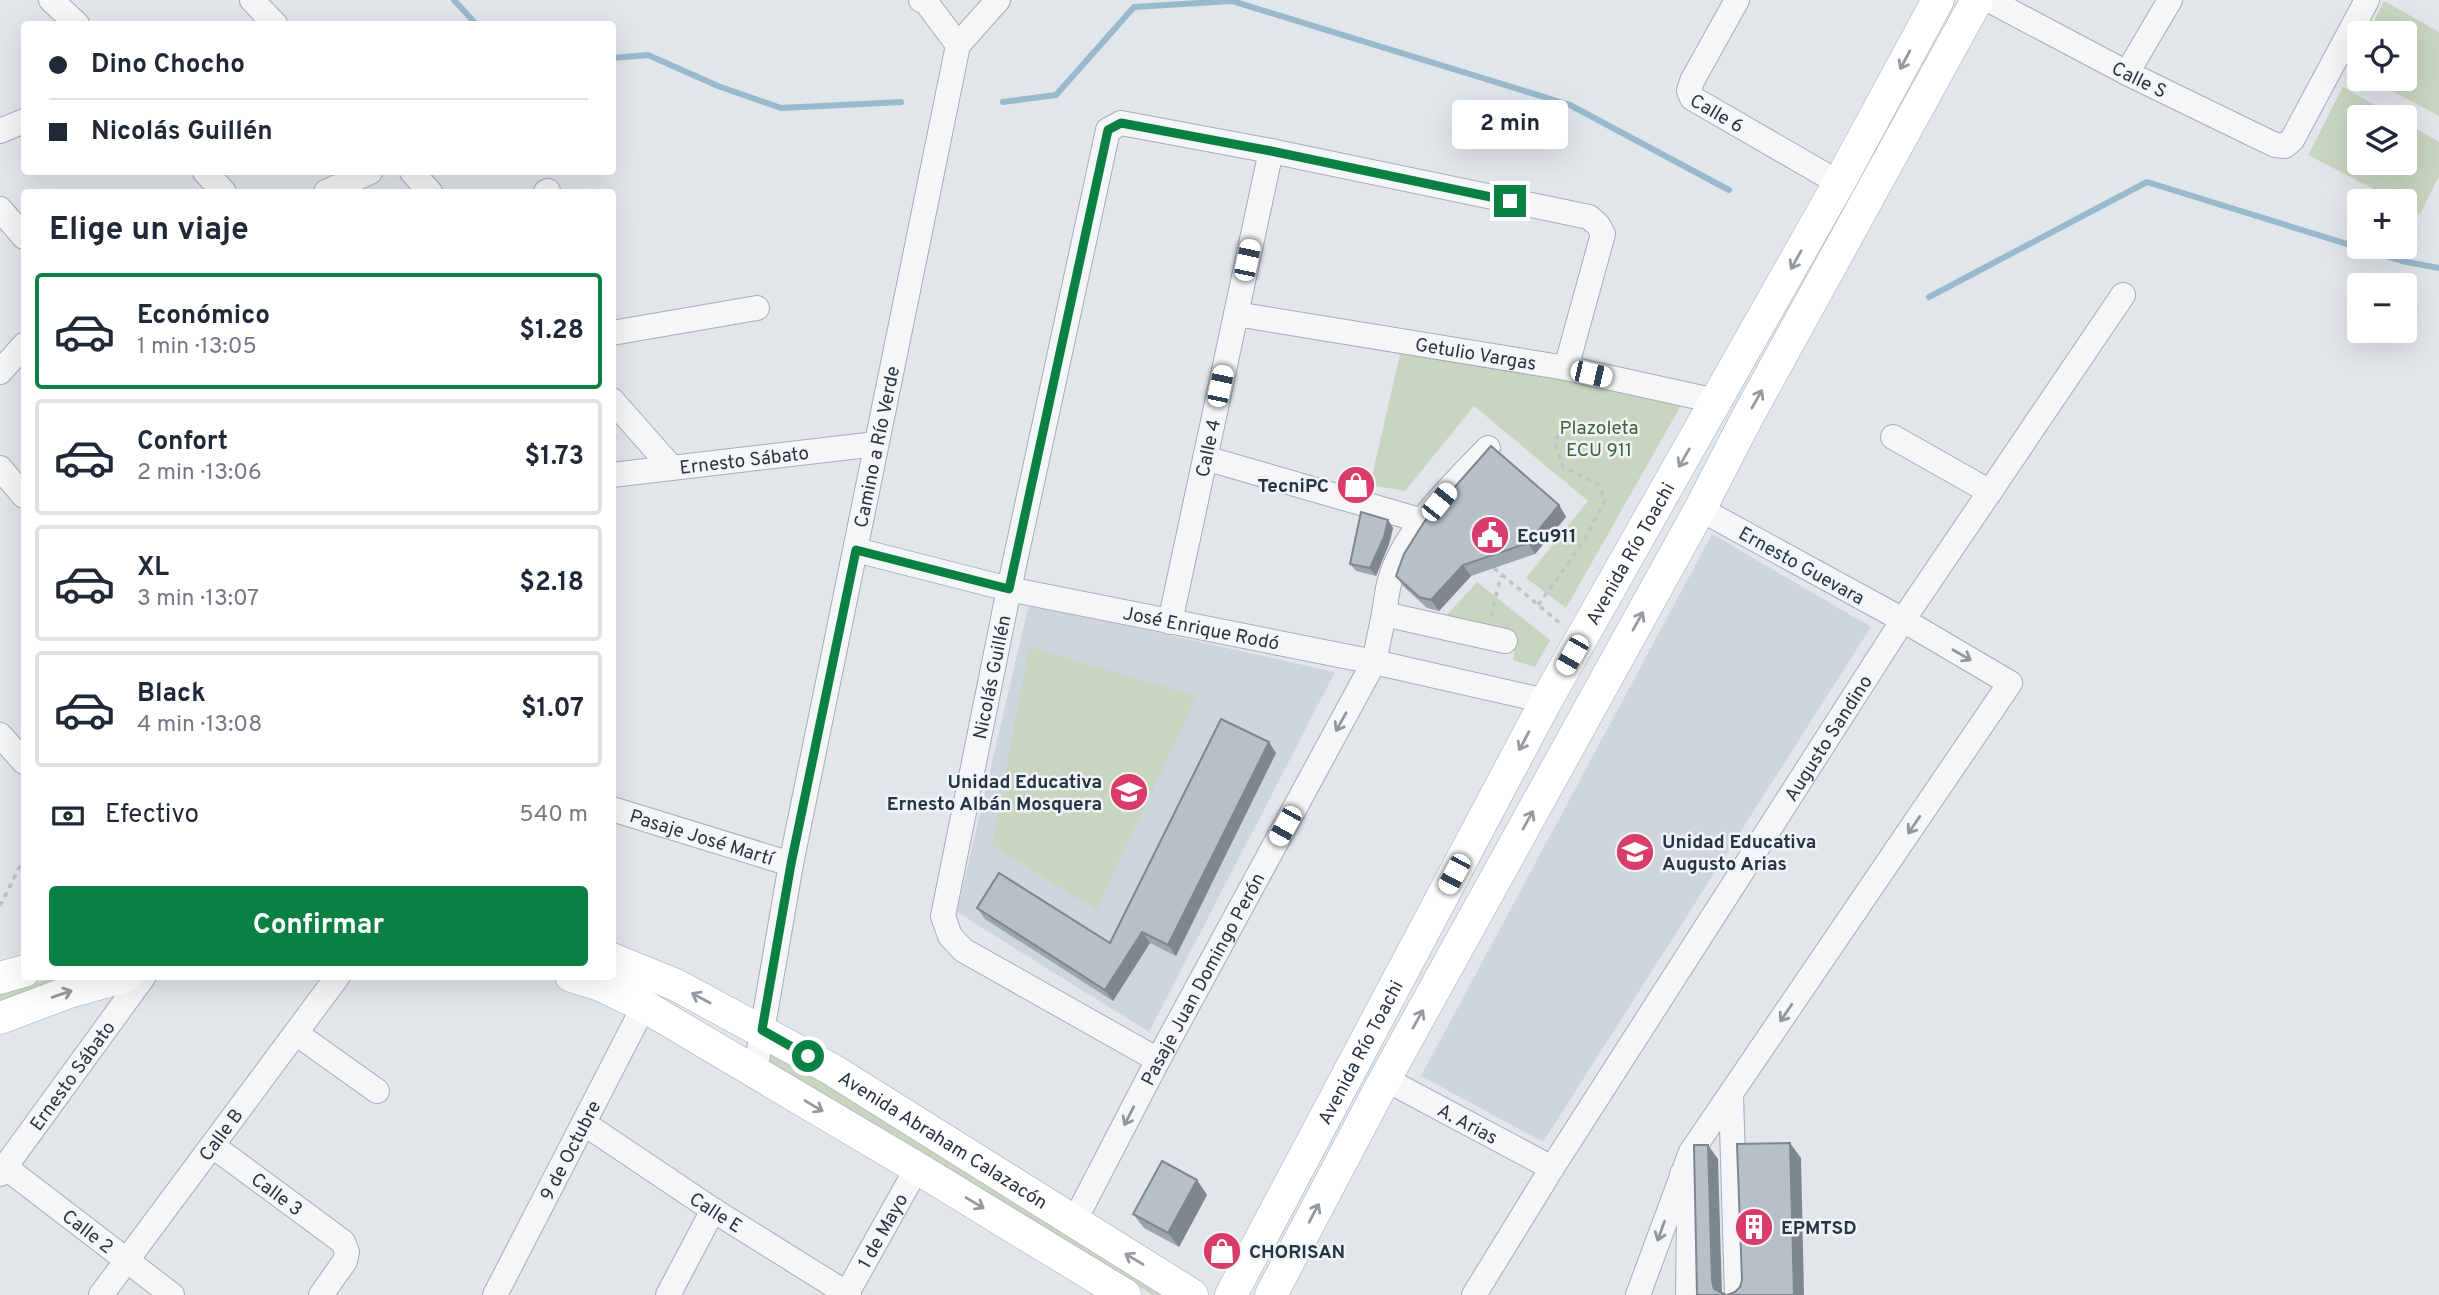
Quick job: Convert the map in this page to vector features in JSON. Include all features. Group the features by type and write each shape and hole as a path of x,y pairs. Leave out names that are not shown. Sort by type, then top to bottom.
{"main road":[{"name":"Avenida Río Toachi","path":"1231,1295 1546,701 1839,183 1938,0"},
{"name":"Avenida Río Toachi","path":"1271,1295 1385,1079 1977,0"},
{"name":"Avenida Abraham Calazacón","path":"616,960 677,985 762,1030 906,1115 1073,1223 1192,1295"},
{"path":"0,978 21,972"},
{"path":"0,1018 69,992 111,980"},
{"name":"Avenida Abraham Calazacón","path":"583,980 644,1006 1125,1295"}],"street":[{"path":"252,0 272,21"},
{"path":"921,0 926,2 958,45 998,0"},
{"name":"Calle 6","path":"1737,0 1692,81 1689,91 1692,98 1839,183"},
{"name":"Calle S","path":"1989,0 2127,73 2275,145 2286,145 2292,139 2367,0"},
{"path":"2127,73 2170,0"},
{"name":"Camino a Río Verde","path":"755,1072 791,864 958,45"},
{"path":"0,131 21,122"},
{"name":"Nicolás Guillén","path":"1158,1060 963,950 950,936 943,916 1009,589 1108,130 1121,123 1589,217 1603,234 1566,368"},
{"name":"Calle 4","path":"1170,622 1271,151"},
{"path":"208,175 221,189"},
{"path":"333,189 363,175"},
{"path":"415,175 427,189"},
{"path":"0,209 21,234"},
{"name":"Augusto Sandino","path":"1474,1295 1552,1168 1903,620 2123,295"},
{"path":"616,331 757,308"},
{"name":"Getulio Vargas","path":"1236,314 1566,368 1716,401"},
{"path":"0,372 21,348"},
{"path":"616,405 672,468"},
{"path":"1893,437 1990,492"},
{"name":"Ernesto Sábato","path":"616,475 876,444"},
{"name":"Pasaje Juan Domingo Perón","path":"1073,1223 1158,1060 1374,662 1391,577 1404,549 1455,482 1488,448"},
{"path":"1205,458 1423,521"},
{"path":"0,468 21,492"},
{"name":"Ernesto Guevara","path":"1700,509 1903,620 2010,683 1731,1094"},
{"name":"José Enrique Rodó","path":"856,550 1009,589 1374,662 1546,701"},
{"path":"1384,614 1496,635"},
{"path":"0,735 21,759"},
{"name":"Pasaje José Martí","path":"616,810 791,864"},
{"name":"Ernesto Sábato","path":"3,1171 141,980"},
{"name":"Calle B","path":"102,1295 335,980"},
{"name":"9 de Octubre","path":"495,1295 644,1006"},
{"path":"297,1034 377,1091"},
{"name":"A. Arias","path":"1385,1079 1552,1168"},
{"path":"1638,1295 1691,1152 1731,1094"},
{"path":"1731,1094 1737,1295"},
{"name":"Calle E","path":"585,1124 847,1295"},
{"name":"Calle 3","path":"213,1146 343,1242 347,1252 345,1261 321,1295"},
{"name":"1 de Mayo","path":"847,1295 917,1168"},
{"name":"Calle 2","path":"3,1171 172,1295"},
{"path":"1682,1174 1689,1214 1688,1295"},
{"path":"668,1295 713,1210"}],"path":[{"path":"1538,605 1584,541 1605,500 1598,484 1563,467 1555,442 1563,424 1583,422 1623,435"},
{"path":"1493,568 1561,624"},
{"path":"1496,635 1502,575"},
{"path":"0,906 21,864"}],"shaded area":[{"name":"Unidad Educativa Augusto Arias","path":"1712,534 1871,627 1543,1142 1421,1076"},
{"name":"Unidad Educativa Ernesto Albán Mosquera","path":"1029,604 1335,672 1149,1032 957,912"}],"green space":[{"path":"2384,1 2439,32 2439,116 2392,91 2417,91 2417,21 2374,21"},
{"path":"2343,87 2375,105 2347,105 2347,175 2417,175 2417,129 2439,142 2439,176 2420,214 2417,212 2417,189 2374,189 2308,155"},
{"name":"Plazoleta ECU 911","path":"1401,350 1687,395 1566,608 1526,578 1588,501 1474,406 1405,491 1370,485"},
{"path":"1477,582 1550,640 1535,667 1513,660 1516,634 1444,618"},
{"path":"1029,647 1197,696 1096,910 992,845"},
{"path":"46,980 90,980 0,1005 0,993"},
{"path":"773,1050 1170,1295 1153,1295 768,1061"}],"building":[{"name":"Ecu911","path":"1491,446 1559,505 1528,543 1463,565 1431,600 1419,597 1396,576 1404,554 1424,522"},
{"path":"1361,512 1388,520 1384,537 1370,568 1350,564"},
{"path":"1221,719 1269,742 1168,945 1142,932 1105,990 977,908 999,873 1110,943"},
{"path":"1790,1143 1794,1295 1727,1295 1740,1287 1742,1280 1737,1144"},
{"path":"1694,1145 1708,1145 1712,1281 1714,1289 1726,1295 1697,1295"},
{"path":"1162,1161 1197,1180 1168,1233 1133,1214"}],"waterway":[{"path":"454,0 473,21"},
{"path":"1003,102 1056,95 1134,7 1232,1 1570,105 1729,190"},
{"path":"616,58 648,55 718,86 781,108 901,102"},
{"path":"1929,297 2147,182 2402,261 2439,268"}],"place":[{"name":"TecniPC","path":"1356,485"},
{"name":"Ecu911","path":"1490,535"},
{"name":"Unidad Educativa Ernesto Albán Mosquera","path":"1129,792"},
{"name":"Unidad Educativa Augusto Arias","path":"1635,852"},
{"name":"EPMTSD","path":"1754,1227"},
{"name":"CHORISAN","path":"1222,1251"}],"route":[{"path":"808,1056 762,1030 791,864 856,550 1009,589 1108,130 1121,123 1510,201"}]}
